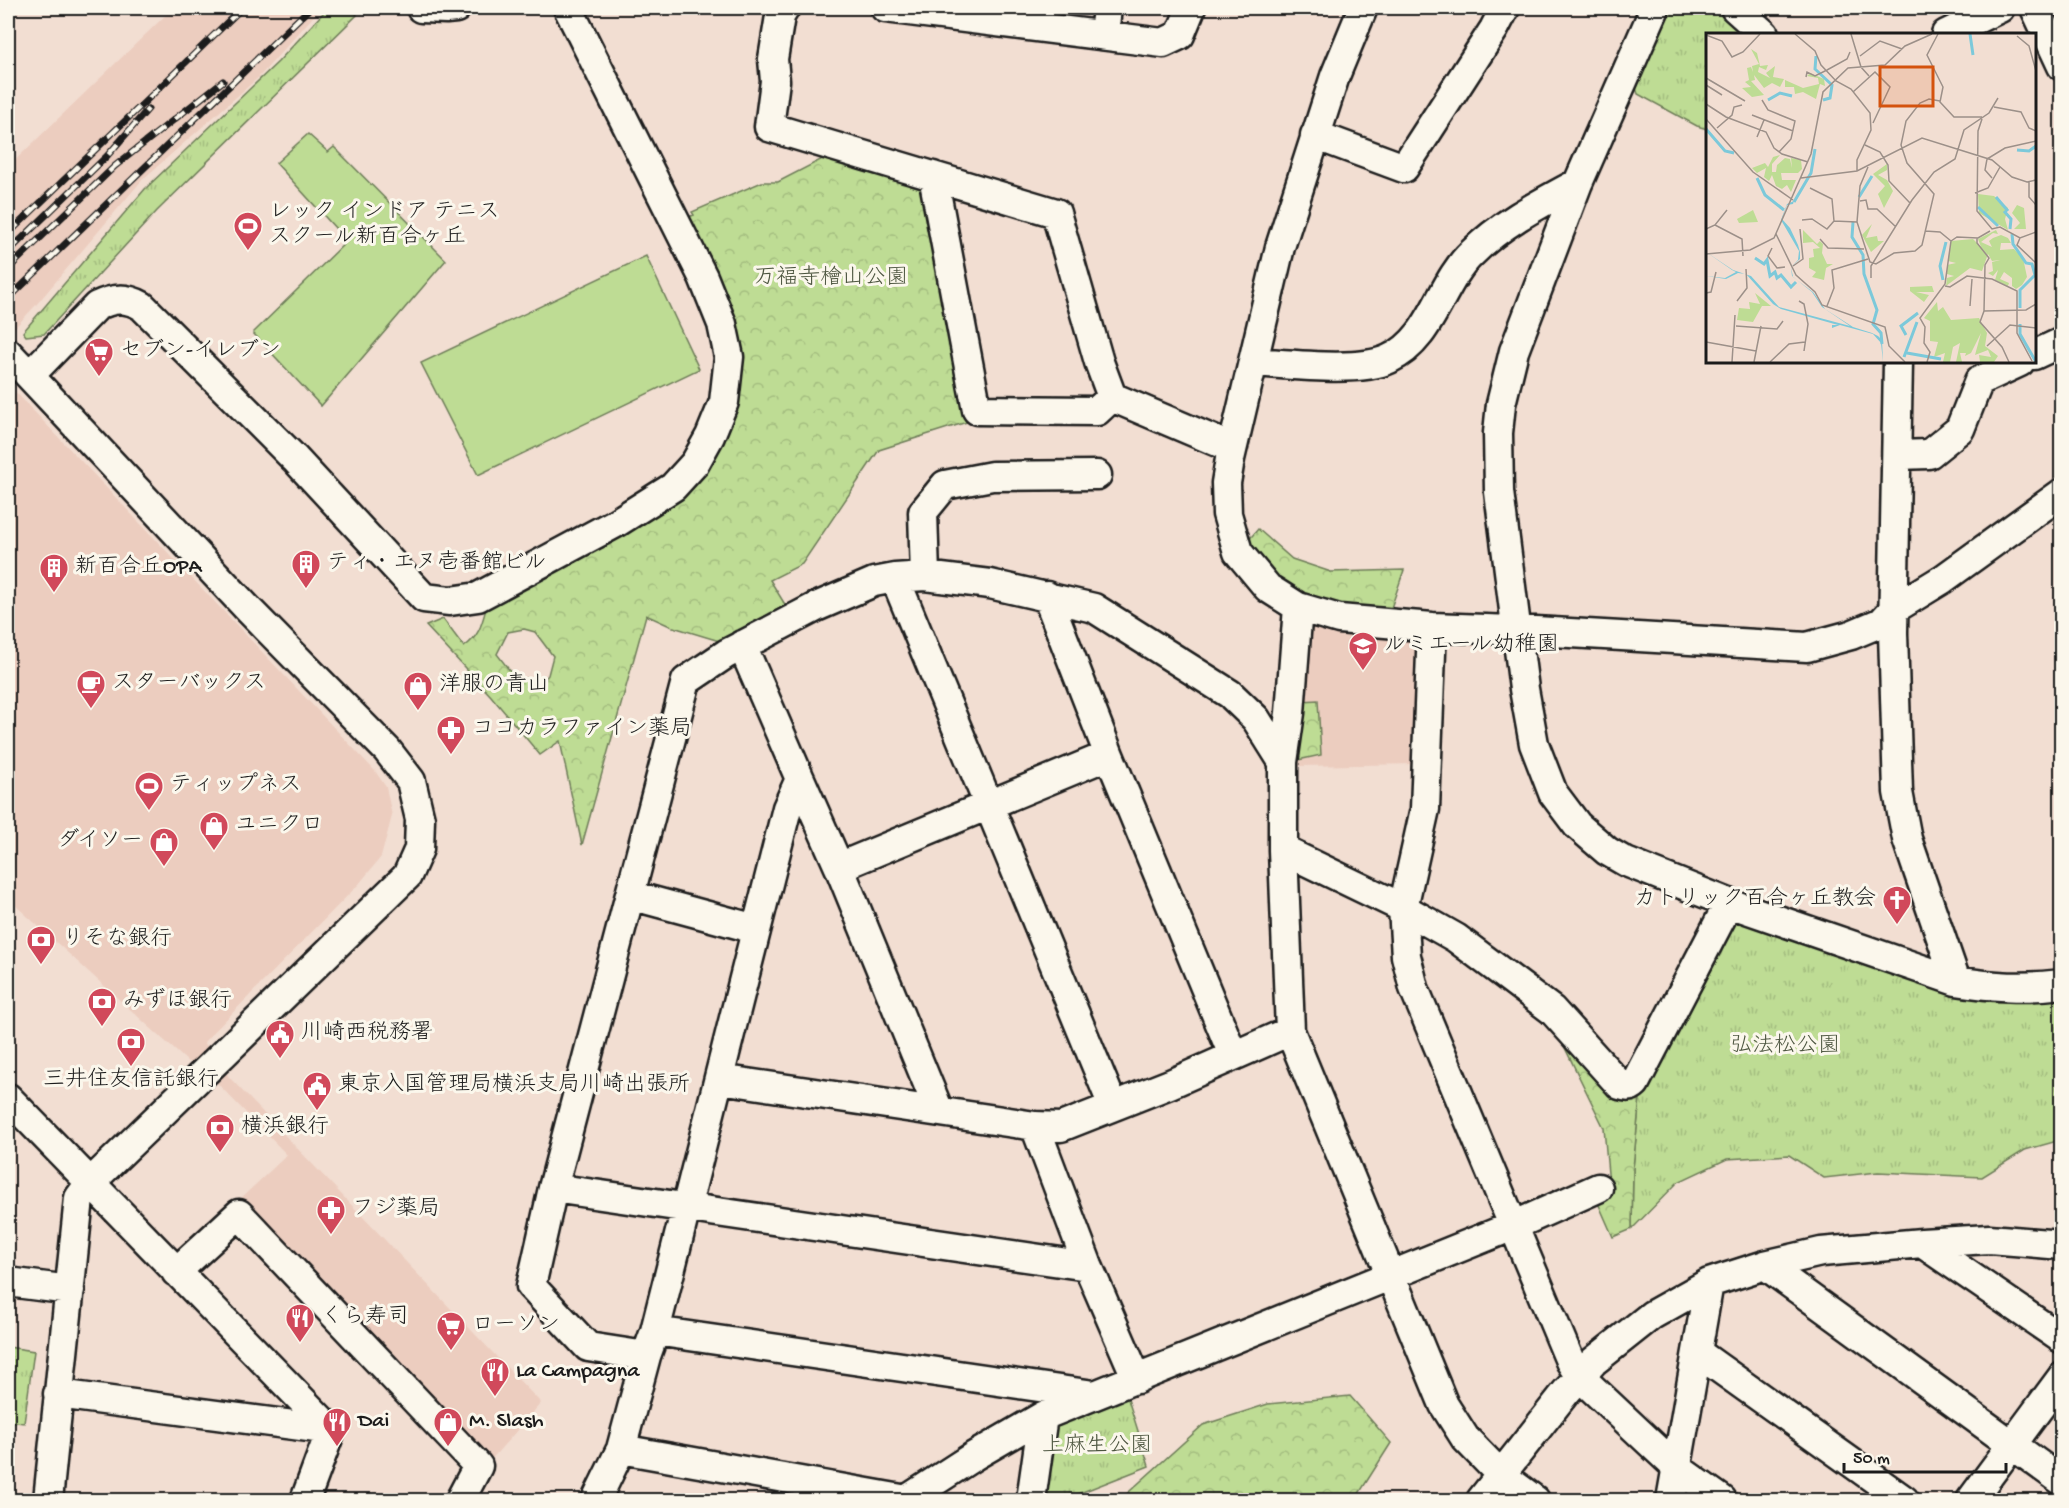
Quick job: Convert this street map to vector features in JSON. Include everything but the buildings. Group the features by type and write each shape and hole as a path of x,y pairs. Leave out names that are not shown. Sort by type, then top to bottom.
{"street":[{"path":"421,8 456,8"},
{"path":"48,1500 79,1198 90,1183 407,876 419,849 420,819 411,781 387,750 250,611 19,364 98,306 119,299 132,300 142,306 295,459 424,598 450,601 478,597 616,523 673,488 695,463 710,436 724,402 729,357 722,324 703,277 568,8"},
{"path":"785,8 780,16 772,59 776,81 769,127 1056,213 1099,362 1112,397 1232,448"},
{"path":"885,8 1106,21 1163,43 1180,35 1191,8"},
{"path":"1363,8 1335,76 1280,247 1232,448 1226,483 1227,514 1238,552 1268,588 1298,607 1339,619 1432,627 1807,647 1862,631 1882,622 1894,609 2058,506"},
{"path":"1315,135 1404,168 1494,29 1505,8"},
{"path":"1655,8 1578,183 1514,351 1501,404 1498,433 1499,492 1517,630 1534,744 1553,793 1577,825 1607,851 1626,862 1729,903 1956,981 1994,988 2061,984"},
{"path":"1735,8 1763,33"},
{"path":"1948,33 2000,8"},
{"path":"2035,8 2061,66"},
{"path":"933,176 977,410 1097,411 1112,397"},
{"path":"1253,362 1357,367 1388,360 1415,340 1459,268 1471,253 1522,214 1578,183"},
{"path":"2036,354 2061,342"},
{"path":"1899,363 1893,633 1898,792 1907,839 1956,981"},
{"path":"1898,455 1929,454 1960,429 1979,381 2018,363"},
{"path":"925,576 923,512 945,485 992,476 1097,475"},
{"path":"1096,1395 651,1344 588,1347 531,1286 553,1188 686,681 742,645 843,594 874,582 925,576 990,584 1094,608 1230,694 1256,719 1283,762"},
{"path":"895,578 1113,1106"},
{"path":"1047,596 1108,755 1233,1055"},
{"path":"1298,607 1290,713 1283,762 1283,850 1290,1031 1444,1405 1465,1438 1501,1475 1535,1500"},
{"path":"1432,627 1425,809 1403,908 1406,956 1414,988 1570,1361 1580,1377 1677,1468 1722,1500"},
{"path":"742,645 839,867 939,1111"},
{"path":"839,867 1108,755"},
{"path":"596,1500 621,1449 651,1344 787,808 800,779"},
{"path":"1283,850 1403,908 1456,938 1552,1010 1620,1085 1630,1086 1635,1083 1729,903"},
{"path":"630,895 756,929"},
{"path":"720,1079 1035,1126 1061,1127 1170,1084 1290,1031"},
{"path":"8,1098 331,1430"},
{"path":"1035,1126 1088,1266 1137,1379"},
{"path":"553,1188 1088,1266"},
{"path":"621,1449 907,1500 974,1455 1043,1416 1513,1226 1598,1188"},
{"path":"176,1272 239,1214 478,1466 460,1500"},
{"path":"1481,1500 1594,1361 1652,1315 1709,1283 1765,1265 1821,1252 1989,1239 2061,1245"},
{"path":"1922,1243 2061,1339"},
{"path":"1765,1265 2061,1481"},
{"path":"8,1282 70,1290"},
{"path":"1671,1500 1709,1283"},
{"path":"1698,1353 1904,1500"},
{"path":"1971,1500 2061,1377"},
{"path":"58,1395 331,1430"},
{"path":"1030,1500 1043,1416"},
{"path":"305,1500 331,1430"}],"shaded area":[{"path":"173,8 321,8 259,77 143,179 8,335 8,167"},
{"path":"8,384 375,771 386,787 392,816 381,857 359,884 204,1042 229,1077 541,1403 489,1462 240,1199 287,1155 218,1084 187,1061 15,905 8,912"},
{"name":"ルミエール幼稚園","path":"1313,628 1415,633 1423,640 1419,764 1297,766 1306,633"}],"green space":[{"path":"353,8 357,15 157,211 44,334 26,336 23,332 145,189 278,62 324,12"},
{"path":"1665,8 1722,8 1749,33 1706,33 1706,129 1638,94 1634,82"},
{"path":"308,134 328,152 334,147 446,260 321,406 253,333 347,241 276,163"},
{"name":"万福寺檜山公園","path":"830,155 925,188 967,422 879,450 802,564 770,580 789,611 729,644 670,626 646,615 582,845 560,741 540,755 491,696 426,626 443,619 464,647 477,634 487,605 671,501 735,382 682,219 694,215 692,212 762,182 778,182","holes":["524,629 535,632 553,656 548,675 540,686 527,678 517,680 497,654 508,632"]},
{"path":"646,256 699,369 478,475 421,363"},
{"path":"1258,529 1292,559 1331,572 1404,570 1390,611 1338,607 1305,596 1277,580 1246,543"},
{"path":"1318,700 1321,755 1298,760 1302,701"},
{"name":"弘法松公園","path":"1741,917 2061,997 2061,1140 2025,1150 1982,1177 1878,1172 1824,1178 1789,1155 1727,1159 1678,1182 1632,1229 1633,1168 1640,1097 1728,919"},
{"path":"1538,1012 1640,1097 1633,1168 1632,1229 1613,1237 1595,1196 1609,1185 1604,1128 1563,1044"},
{"path":"8,1347 34,1351 24,1423 8,1421"},
{"name":"上麻生公園","path":"1127,1396 1149,1466 1062,1500 1037,1500 1050,1427"},
{"path":"1350,1396 1391,1443 1355,1500 1120,1500 1203,1425 1268,1404"}],"railway":[{"path":"8,234 242,8"},
{"path":"8,299 310,8"},
{"path":"8,269 115,166 223,81"},
{"path":"8,252 107,156 148,109"}],"place":[{"name":"レック インドア テニス スクール新百合ヶ丘","path":"248,252"},
{"name":"セブン-イレブン","path":"99,378"},
{"name":"ティ・エヌ壱番館ビル","path":"306,590"},
{"name":"新百合丘OPA","path":"54,594"},
{"name":"ルミエール幼稚園","path":"1363,672"},
{"name":"スターバックス","path":"91,710"},
{"name":"洋服の青山","path":"418,712"},
{"name":"ココカラファイン薬局","path":"451,756"},
{"name":"ティップネス","path":"149,812"},
{"name":"ユニクロ","path":"214,852"},
{"name":"ダイソー","path":"164,868"},
{"name":"カトリック百合ヶ丘教会","path":"1897,926"},
{"name":"りそな銀行","path":"41,966"},
{"name":"みずほ銀行","path":"102,1028"},
{"name":"川崎西税務署","path":"280,1060"},
{"name":"三井住友信託銀行","path":"131,1068"},
{"name":"東京入国管理局横浜支局川崎出張所","path":"317,1112"},
{"name":"横浜銀行","path":"220,1154"},
{"name":"フジ薬局","path":"331,1236"},
{"name":"くら寿司","path":"300,1344"},
{"name":"ローソン","path":"451,1352"},
{"name":"La Campagna","path":"495,1398"},
{"name":"Dai","path":"337,1448"},
{"name":"M. Slash","path":"448,1448"}]}
